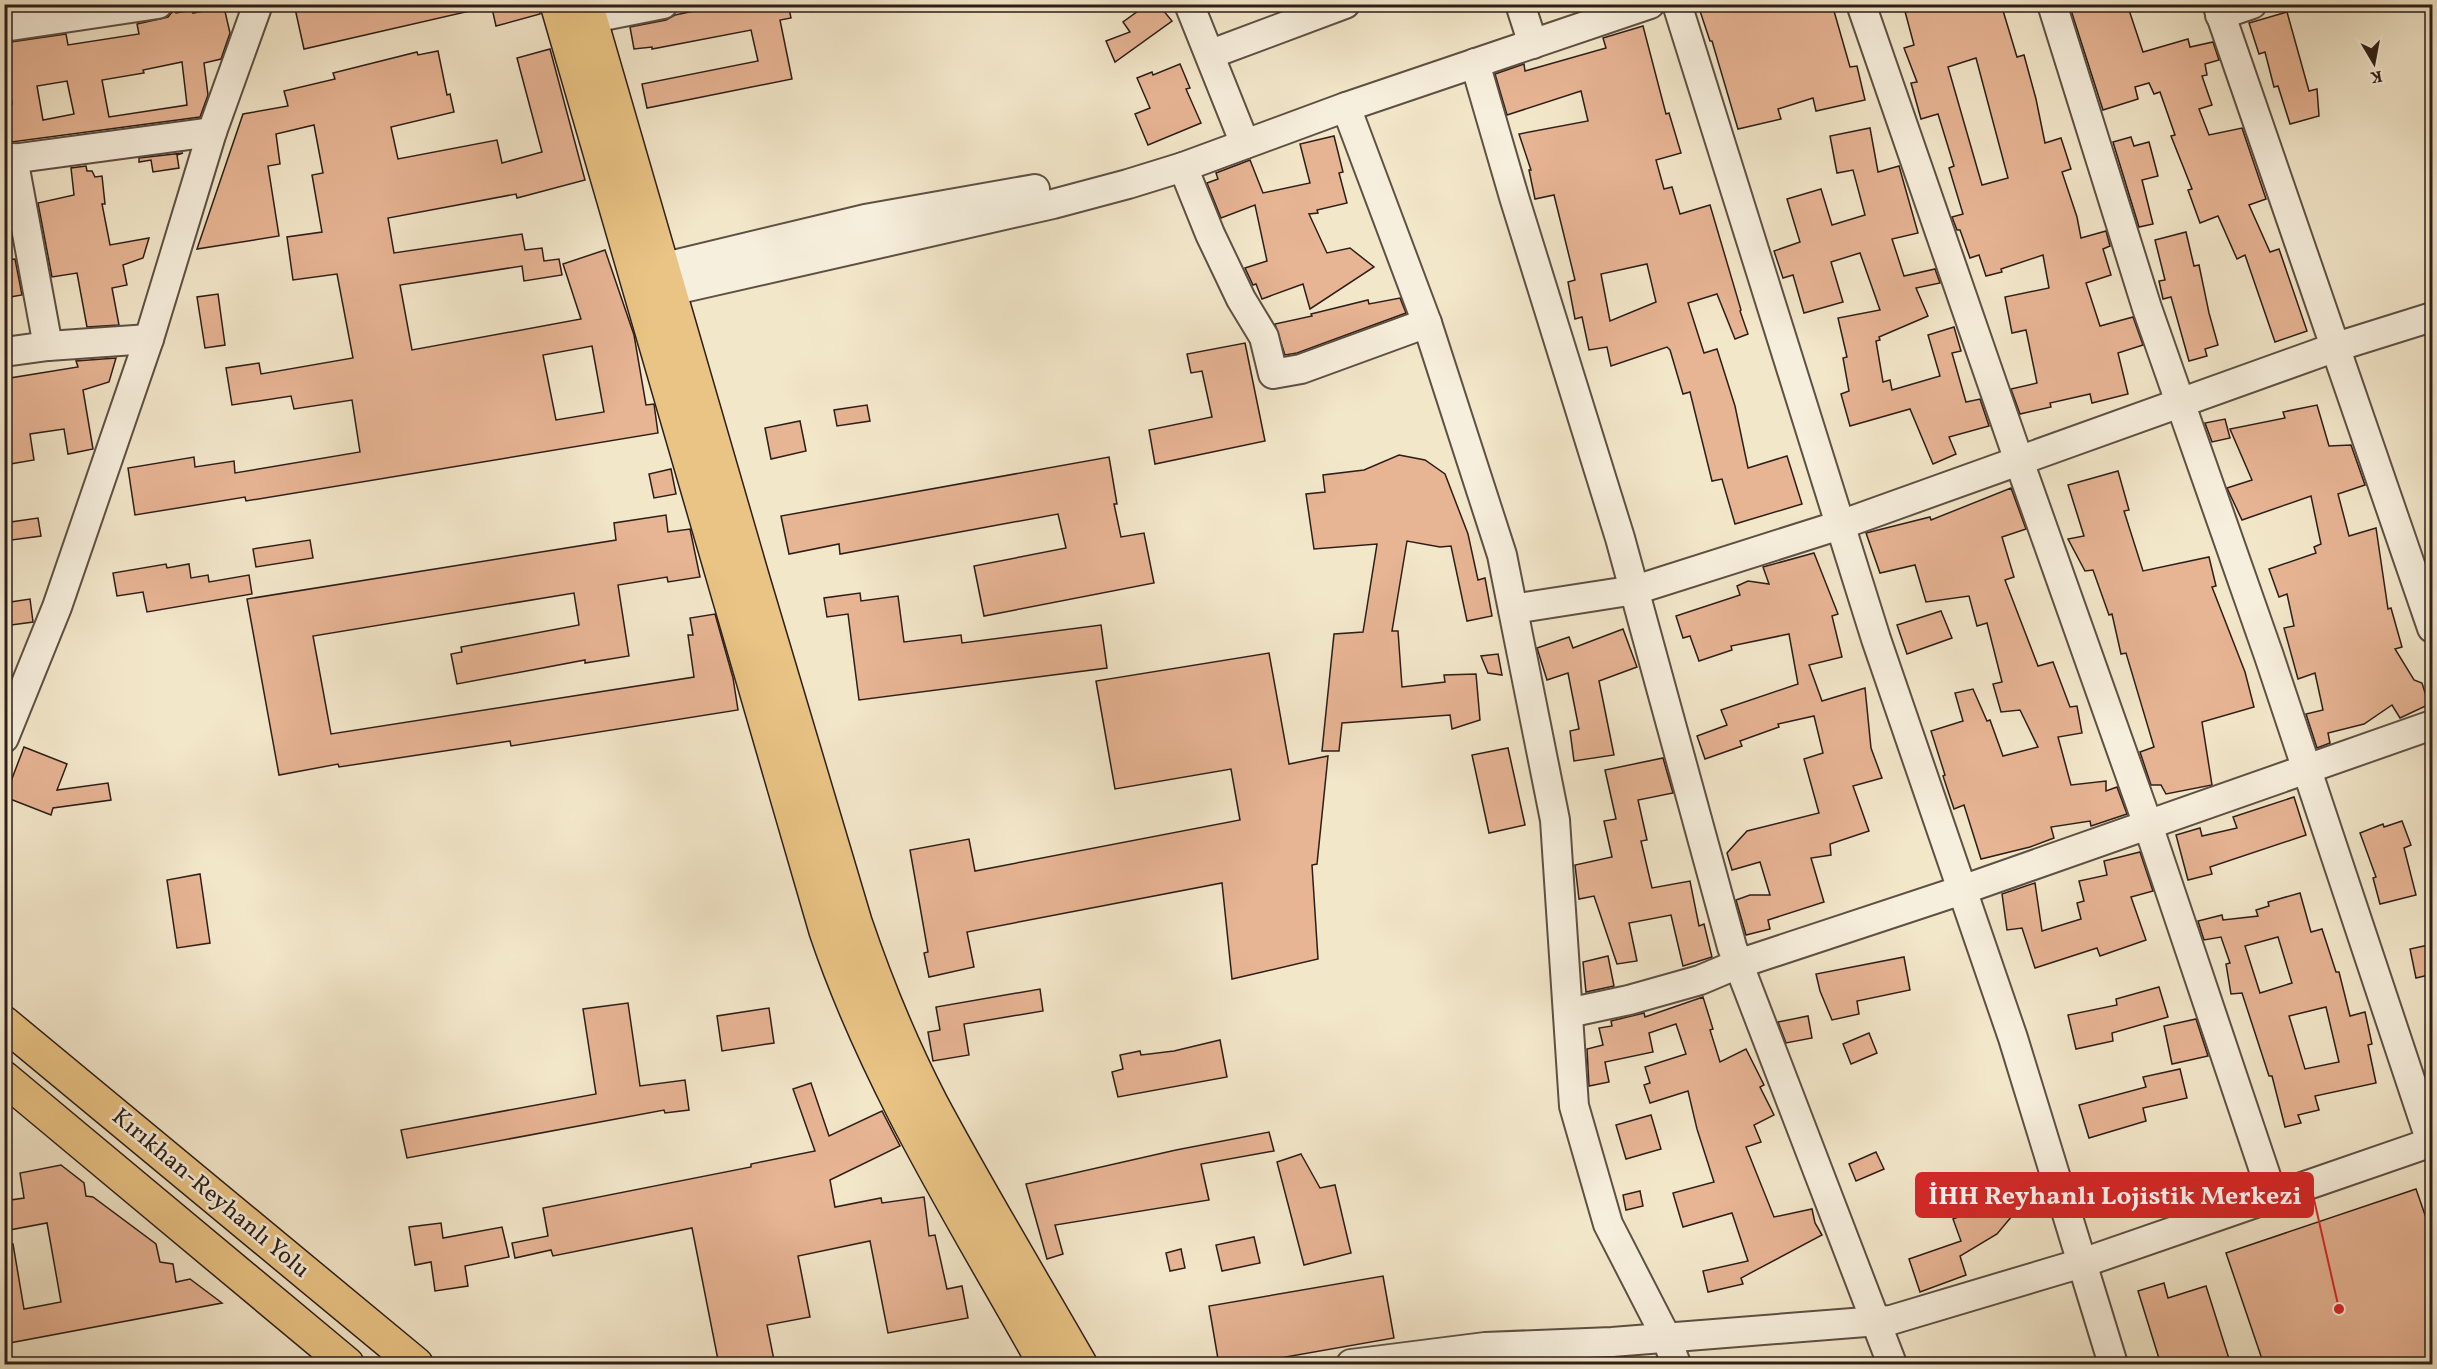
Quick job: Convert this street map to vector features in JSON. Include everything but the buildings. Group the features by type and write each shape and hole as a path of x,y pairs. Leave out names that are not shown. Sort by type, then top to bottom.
{"main road":[{"path":"574,13 651,283 826,931 843,981 881,1068 1045,1365"},
{"path":"651,283 851,911 887,1010 931,1103 1080,1365"},
{"name":"Kırıkhan-Reyhanlı Yolu","path":"4,1023 416,1365"},
{"name":"Kırıkhan-Reyhanlı Yolu","path":"4,1078 347,1365"}],"street":[{"path":"4,27 158,4"},
{"path":"4,738 57,608 149,339 212,132 258,4"},
{"path":"574,13 663,4"},
{"path":"1189,4 1211,54 1241,134"},
{"path":"1211,54 1345,4"},
{"path":"651,283 1053,204 1128,184 1183,167 1241,134 1588,4"},
{"path":"651,283 865,219 1094,179 1166,155 1346,107 1475,63 1527,25 1650,4"},
{"path":"1677,4 1876,639 2013,1038 2113,1365"},
{"path":"1861,4 2148,825 2272,1197"},
{"path":"1351,1365 1485,1347 1612,1342 1891,1320 2082,1263 2432,1143 2307,770 2147,308 2052,4"},
{"path":"2252,4 2218,10 2433,628"},
{"path":"1475,63 1635,590 1732,947 1892,1365"},
{"path":"1346,107 1427,323 1502,555 1555,820 1575,1106 1608,1224 1666,1337 1676,1365"},
{"path":"48,346 9,159 212,132"},
{"path":"1183,167 1210,234 1241,299 1264,337 1273,374 1301,369 1427,323"},
{"path":"1513,609 1635,590 1840,525 2336,347 2433,317"},
{"path":"4,352 48,346 149,339"},
{"path":"1568,1013 1629,1000 1700,980 1738,964 1962,890 2433,725"}],"place":[{"name":"İHH Reyhanlı Lojistik Merkezi","path":"2339,1309"}]}
